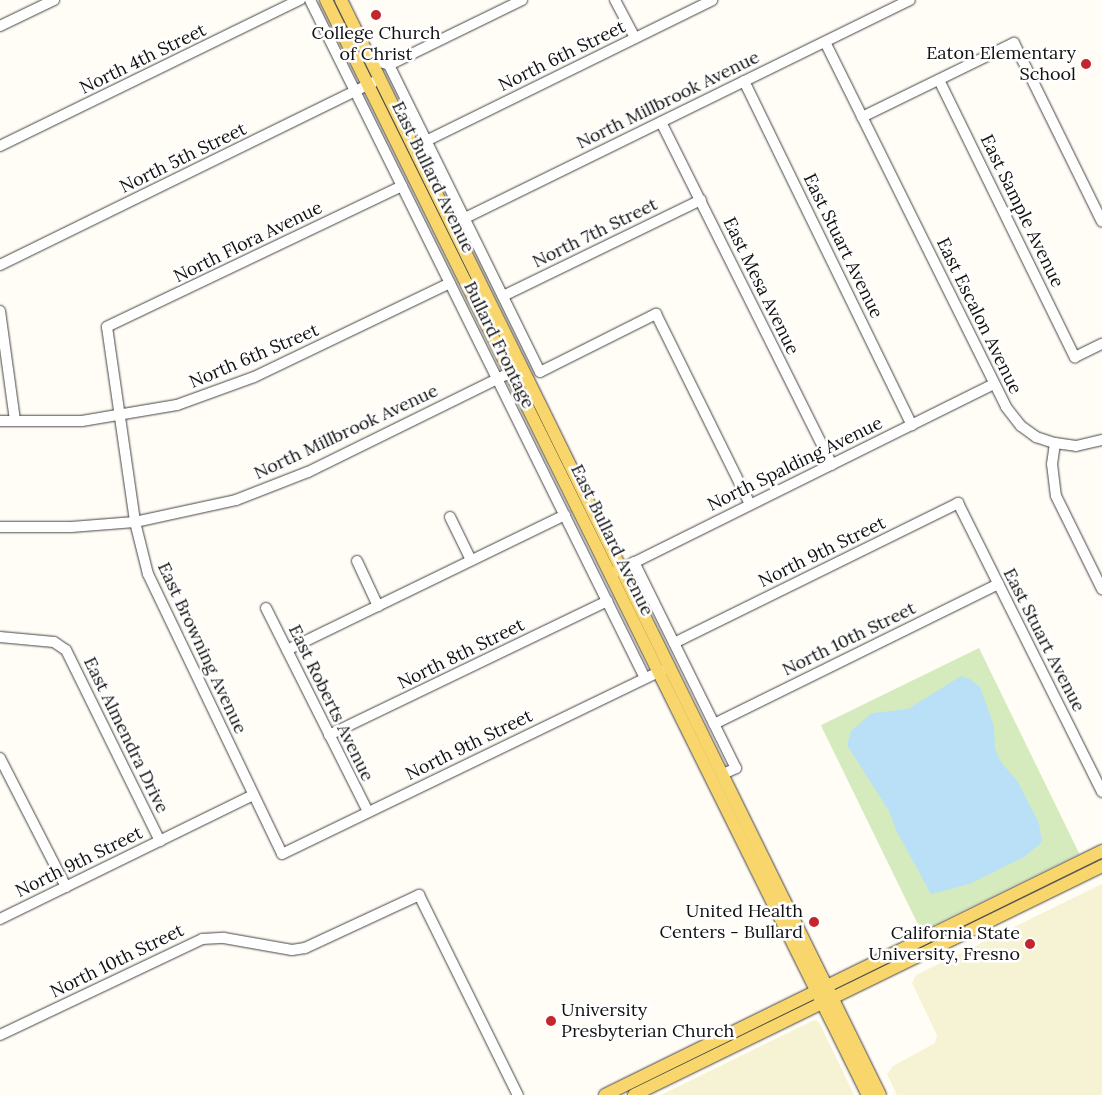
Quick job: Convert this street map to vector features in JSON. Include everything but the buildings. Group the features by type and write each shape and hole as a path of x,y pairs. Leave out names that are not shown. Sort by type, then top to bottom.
{"main road":[{"name":"East Bullard Avenue","path":"326,0 373,82 446,227 522,366 622,568 664,669 825,994 880,1095"},
{"name":"East Bullard Avenue","path":"341,0 369,58 373,82"},
{"name":"East Bullard Avenue","path":"446,227 510,373 610,574 723,774 825,994 868,1095"},
{"path":"634,1095 1102,851"},
{"path":"605,1095 1102,866"}],"street":[{"path":"0,26 54,0"},
{"name":"North 4th Street","path":"0,146 300,0"},
{"name":"Bullard Frontage","path":"310,0 645,678"},
{"path":"388,65 522,0"},
{"path":"615,0 634,38"},
{"name":"North 6th Street","path":"426,141 711,0"},
{"name":"North Millbrook Avenue","path":"446,227 825,42 898,3 910,0"},
{"name":"East Escalon Avenue","path":"825,42 1006,407 1020,426 1036,436 1055,443"},
{"path":"862,118 1014,43 1102,222"},
{"path":"369,58 388,65 540,372 656,314 750,504"},
{"name":"East Sample Avenue","path":"939,80 1075,357 1102,344"},
{"name":"East Stuart Avenue","path":"744,81 912,425"},
{"name":"North 5th Street","path":"0,265 373,82"},
{"name":"East Mesa Avenue","path":"661,122 832,465"},
{"name":"North Flora Avenue","path":"107,327 402,186"},
{"name":"North 7th Street","path":"503,296 701,200"},
{"name":"North 6th Street","path":"0,421 119,417 177,405 254,377 450,283"},
{"path":"0,311 14,421"},
{"name":"East Browning Avenue","path":"107,327 135,522 158,599 282,854"},
{"name":"North Millbrook Avenue","path":"0,527 71,527 135,522 190,511 272,488 522,366"},
{"name":"North Spalding Avenue","path":"610,574 994,384"},
{"path":"1102,440 1076,446 1055,443 1052,464 1056,496 1102,589"},
{"name":"East Stuart Avenue","path":"958,503 1102,792"},
{"name":"North 9th Street","path":"674,643 958,503"},
{"path":"287,650 565,515"},
{"path":"450,517 471,560"},
{"path":"357,561 378,606"},
{"path":"634,562 736,768 723,774"},
{"name":"North 10th Street","path":"714,724 998,584"},
{"name":"North 8th Street","path":"329,735 607,601"},
{"name":"East Roberts Avenue","path":"266,608 368,812"},
{"name":"East Almendra Drive","path":"0,637 62,645 160,841"},
{"name":"North 9th Street","path":"282,854 664,669"},
{"path":"0,758 66,887"},
{"name":"North 9th Street","path":"0,919 254,795"},
{"name":"North 10th Street","path":"0,1035 197,941 224,938 278,948 304,948 419,894 518,1095"}],"shaded area":[{"name":"California State University, Fresno","path":"1102,884 1102,1095 897,1095 887,1074 893,1066 935,1043 937,1035 912,983 916,975"},
{"path":"814,1020 819,1022 854,1095 661,1095"}],"green space":[{"path":"979,648 1079,854 921,931 821,725"}],"water":[{"path":"961,676 970,679 980,687 994,726 995,749 1001,762 1018,782 1039,823 1042,842 1024,857 969,884 931,894 896,830 889,811 847,745 851,731 872,713 908,709"}],"place":[{"name":"College Church of Christ","path":"376,15"},
{"name":"Eaton Elementary School","path":"1086,64"},
{"name":"United Health Centers - Bullard","path":"814,922"},
{"name":"California State University, Fresno","path":"1030,944"},
{"name":"University Presbyterian Church","path":"551,1021"}]}
